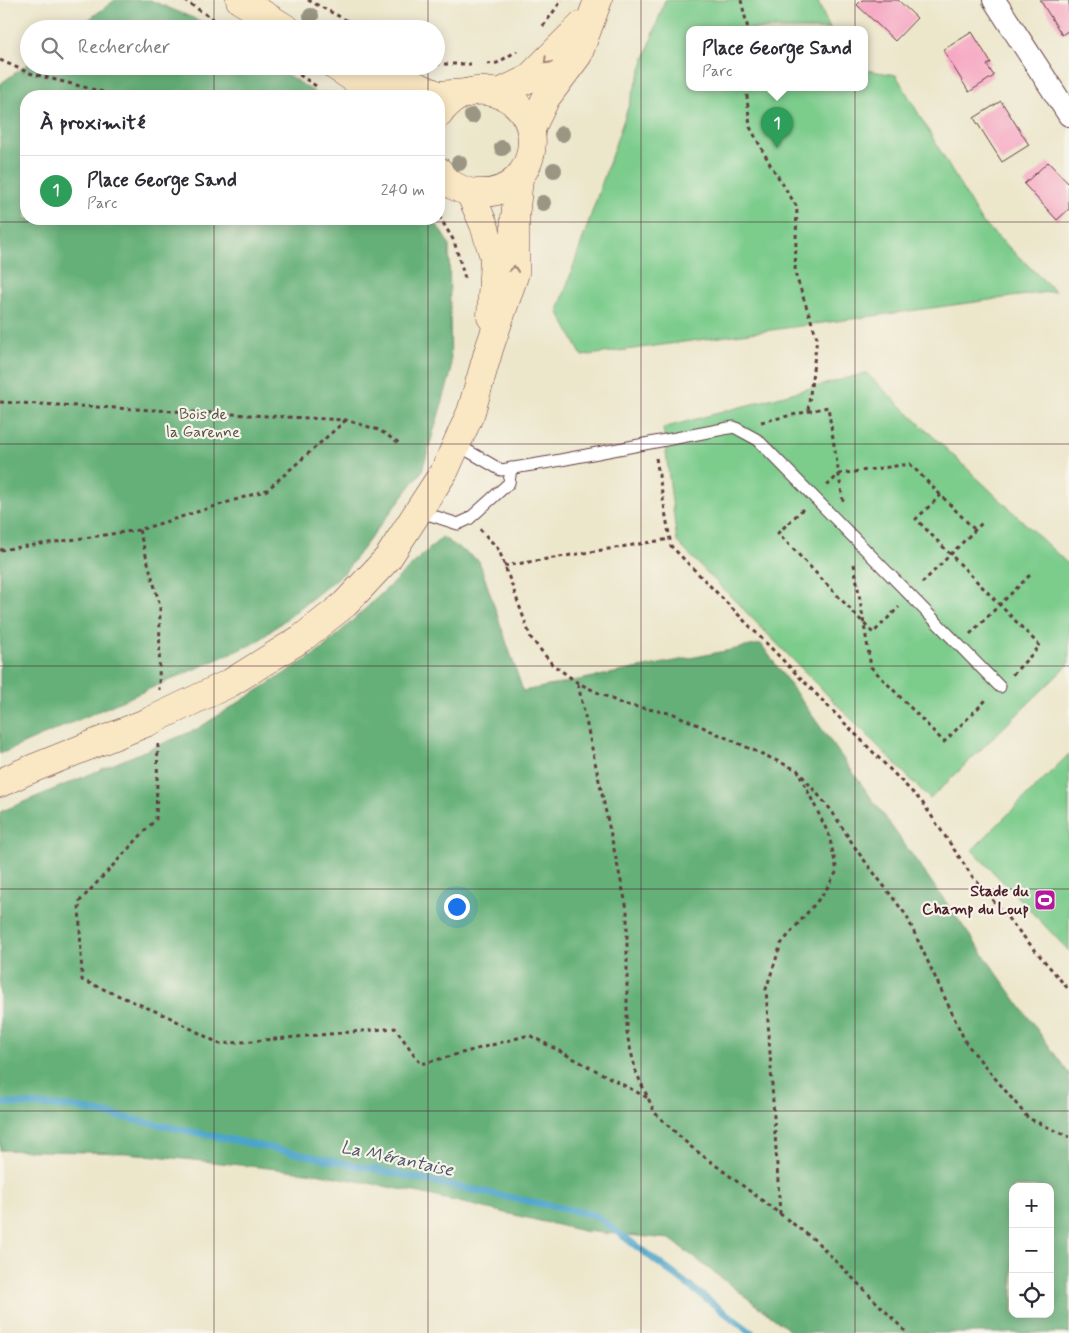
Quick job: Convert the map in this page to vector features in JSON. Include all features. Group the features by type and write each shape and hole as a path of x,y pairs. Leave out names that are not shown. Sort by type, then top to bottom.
{"main road":[{"path":"240,0 273,20"},
{"path":"499,94 528,79 596,7"},
{"path":"531,129 546,98 578,55 596,7"},
{"path":"348,75 371,90"},
{"path":"391,75 425,90"},
{"path":"445,95 483,91 499,94 513,102 525,114 531,129 533,146 528,164 519,178 504,189 487,194 470,193 453,186 445,177"},
{"path":"445,106 454,98 467,93"},
{"path":"0,783 159,717 230,683 302,638 345,604 388,558 444,470 471,412 489,349 515,274 515,218 519,178"},
{"path":"470,193 484,225 494,258 489,349"}],"street":[{"path":"994,0 1069,115"}],"lane":[{"path":"456,444 501,470 734,427 758,440 1000,687"},
{"path":"418,511 458,524 469,519 509,483 511,468"}],"path":[{"path":"184,0 214,20"},
{"path":"308,0 346,20"},
{"path":"539,31 562,0"},
{"path":"741,0 747,26"},
{"path":"487,64 497,64 518,51"},
{"path":"0,60 20,68"},
{"path":"445,64 477,64"},
{"path":"40,75 96,90"},
{"path":"300,75 323,90"},
{"path":"746,91 750,126 770,164 797,206 795,273 817,338 808,411"},
{"path":"444,225 454,241 467,285"},
{"path":"0,402 346,420 379,430 398,443"},
{"path":"0,550 139,530 267,490 346,420"},
{"path":"653,442 671,546 922,802 972,876 1069,990"},
{"path":"941,495 916,519 1040,646 1000,687"},
{"path":"469,519 499,550 531,638 552,664 578,683 622,704 674,714 797,770 831,810 858,852 906,915 966,1043 1028,1118 1069,1137"},
{"path":"139,530 160,606 156,819 79,902 82,980 169,1017 220,1044 395,1028 421,1064 530,1035 648,1098"},
{"path":"504,566 670,539"},
{"path":"959,645 1032,573"},
{"path":"578,683 627,909 627,1035 636,1072 655,1113 690,1146 816,1241 907,1333"},
{"path":"780,1215 766,990 781,944 824,893 837,871 829,835 797,770"}],"green space":[{"path":"115,0 150,0 196,20 88,20"},
{"path":"665,0 817,0 829,26 686,26 686,91 868,91 868,70 896,75 981,221 1055,291 582,356 558,311"},
{"name":"Bois de la Garenne","path":"20,70 20,75 288,75 311,90 20,90 20,225 437,225 449,244 451,373 422,471 344,573 257,642 0,754 0,84"},
{"path":"866,373 1069,565 1069,664 930,799 677,542 663,428"},
{"path":"442,537 479,561 523,691 761,644 1069,1074 1069,1333 793,1333 670,1239 583,1231 420,1193 315,1173 128,1153 0,1150 0,812 197,729 320,651"},
{"name":"Stade du Champ du Loup","path":"1069,754 1069,951 972,850"}],"building":[{"path":"862,0 898,0 917,18 895,41 857,5"},
{"path":"1040,0 1069,0 1069,30 1062,35"},
{"path":"972,32 991,63 987,65 994,76 969,92 943,50"},
{"path":"1001,101 1029,145 1002,162 974,118"},
{"path":"1048,162 1069,184 1069,209 1057,220 1024,184"}],"waterway":[{"name":"La Mérantaise","path":"0,1103 73,1107 595,1215 752,1333"}],"place":[{"name":"Place George Sand","path":"777,148"},
{"name":"Stade du Champ du Loup","path":"1045,900"}]}
